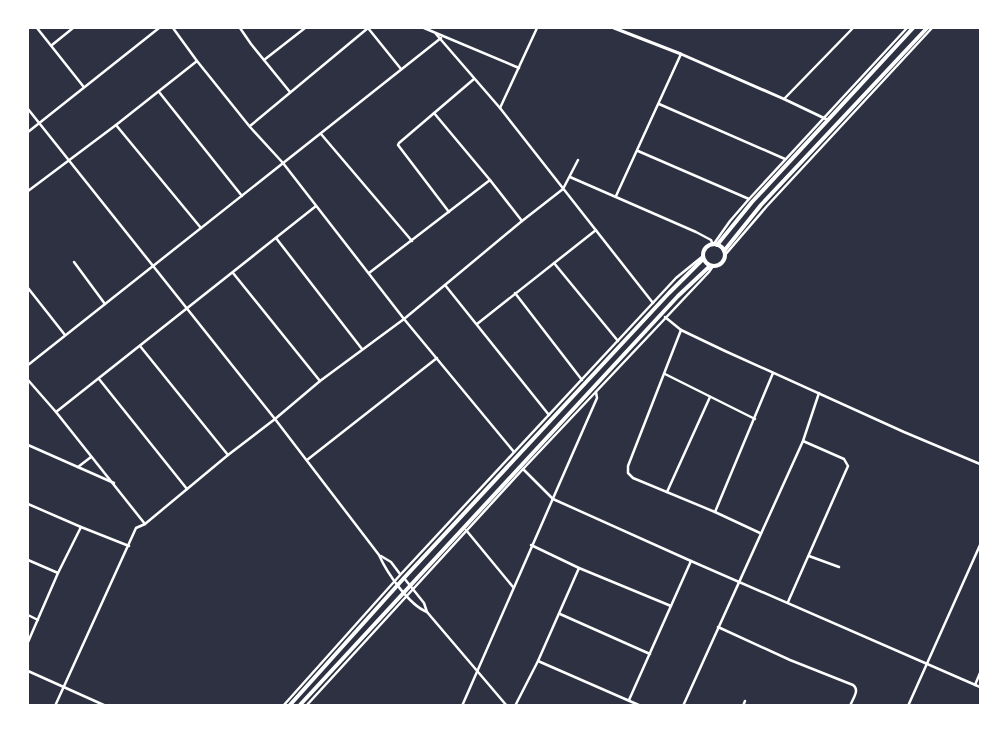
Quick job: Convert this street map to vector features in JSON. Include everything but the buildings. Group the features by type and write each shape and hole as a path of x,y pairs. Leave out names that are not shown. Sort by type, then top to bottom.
{"main road":[{"path":"289,706 402,576 703,257 707,247 715,245 752,202 913,28"},
{"path":"299,706 678,296 711,266 721,264 724,253 761,205 927,28"},
{"path":"715,245 724,253"},
{"path":"703,257 711,266"}],"street":[{"path":"37,28 83,86"},
{"path":"52,46 73,28"},
{"path":"28,132 83,86 158,28"},
{"path":"173,28 250,127 283,163 404,318 514,452"},
{"path":"240,28 290,92"},
{"path":"264,60 305,28"},
{"path":"250,127 368,28 402,70"},
{"path":"424,28 432,29 441,38 500,108 653,303"},
{"path":"500,108 536,28"},
{"path":"614,28 681,54 828,120"},
{"path":"784,99 853,28"},
{"path":"570,177 696,232 711,240 715,245 730,221 749,199 907,28"},
{"path":"724,253 932,28"},
{"path":"436,34 519,68"},
{"path":"28,365 441,38"},
{"path":"616,196 681,54"},
{"path":"28,191 197,61"},
{"path":"449,212 398,145 399,141 474,79"},
{"path":"159,92 242,196"},
{"path":"659,104 785,159"},
{"path":"28,109 307,460 380,555 385,567 405,593 418,608 427,612"},
{"path":"434,113 522,221"},
{"path":"116,125 201,228"},
{"path":"321,134 412,241"},
{"path":"638,150 749,199"},
{"path":"55,706 136,528 145,524 320,381 404,318 522,221 563,190 578,160"},
{"path":"369,273 490,180"},
{"path":"56,412 316,206"},
{"path":"477,324 596,230"},
{"path":"276,238 362,349"},
{"path":"402,576 676,278 703,257"},
{"path":"74,262 105,304"},
{"path":"554,262 618,341"},
{"path":"411,587 709,272 711,266"},
{"path":"233,273 320,381"},
{"path":"445,285 549,415"},
{"path":"28,288 65,336"},
{"path":"515,293 582,380"},
{"path":"665,317 681,330 904,432 980,464"},
{"path":"681,330 628,466 628,473 634,478 760,534"},
{"path":"140,346 228,455"},
{"path":"307,460 437,358"},
{"path":"714,512 755,419 773,372"},
{"path":"665,374 755,419"},
{"path":"99,379 187,489"},
{"path":"28,380 115,484 145,524"},
{"path":"462,706 597,398 596,392"},
{"path":"683,706 803,440 820,393"},
{"path":"667,492 710,397"},
{"path":"788,602 848,466 844,459 803,440"},
{"path":"28,445 115,484"},
{"path":"78,467 91,456"},
{"path":"523,469 553,499 980,687"},
{"path":"28,504 129,546"},
{"path":"28,642 58,573 81,527"},
{"path":"466,530 514,587"},
{"path":"531,545 579,568 671,606"},
{"path":"908,706 980,545"},
{"path":"380,555 390,562 402,576 424,603 427,612 507,706"},
{"path":"809,556 839,567"},
{"path":"28,560 58,573"},
{"path":"629,700 691,561"},
{"path":"515,706 560,614 579,568"},
{"path":"283,706 397,582"},
{"path":"306,706 405,593"},
{"path":"560,614 650,654"},
{"path":"28,615 38,620"},
{"path":"718,627 790,660 856,687 857,691 850,706"},
{"path":"538,661 641,706"},
{"path":"28,671 106,706"},
{"path":"975,685 980,674"},
{"path":"743,706 745,701"}]}
